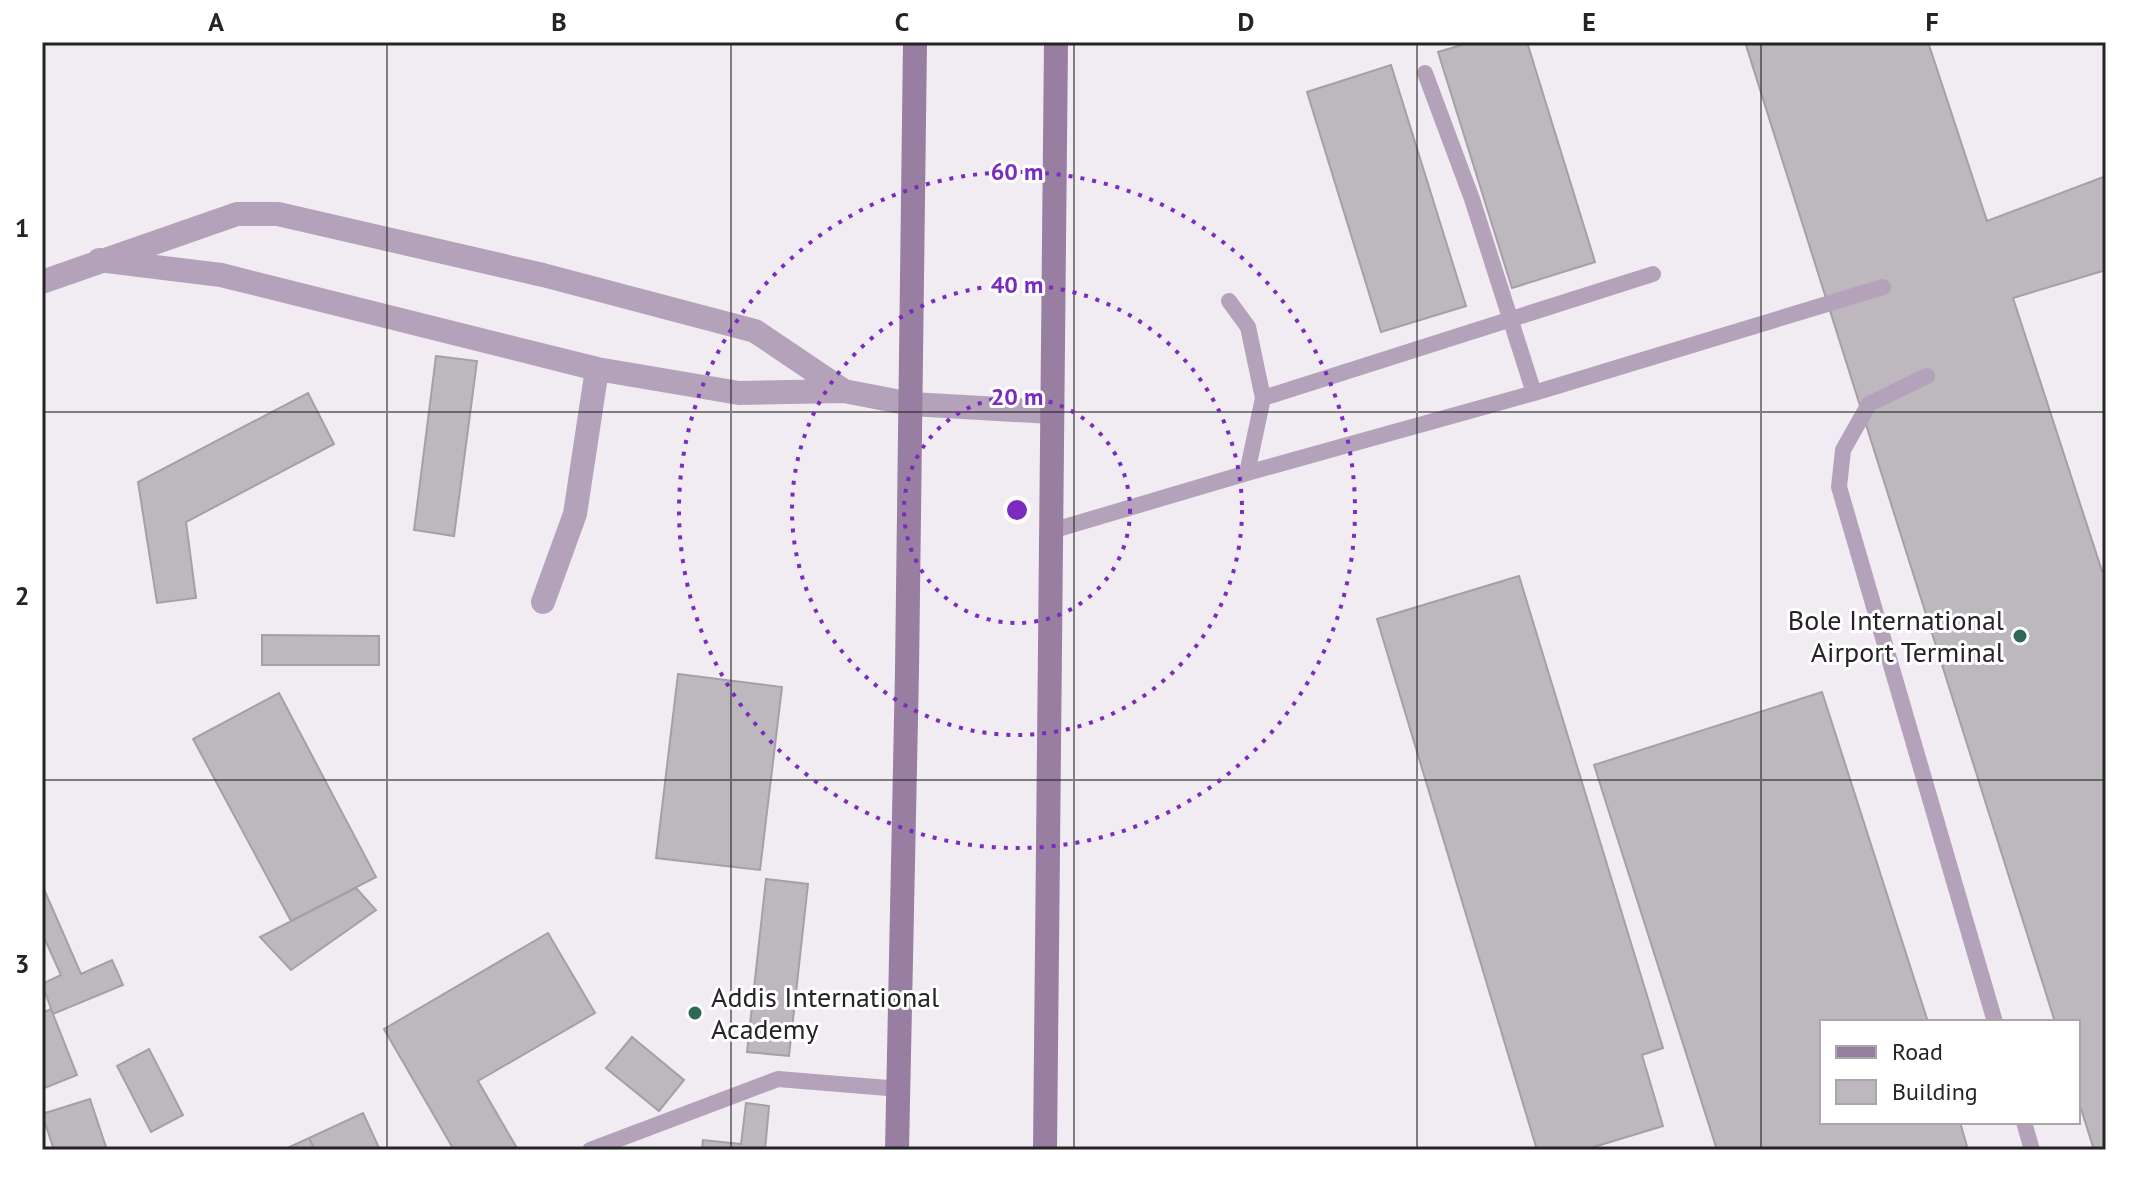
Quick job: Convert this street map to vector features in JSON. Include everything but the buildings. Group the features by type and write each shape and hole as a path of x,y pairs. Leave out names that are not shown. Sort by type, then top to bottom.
{"main road":[{"path":"897,1150 915,42"},
{"path":"1045,1150 1056,42"}],"street":[{"path":"42,282 237,214 278,214 543,275 755,331 844,391"},
{"path":"99,260 221,275 597,369 739,393 844,391 911,404 1051,412"},
{"path":"543,602 575,514 597,369"}],"lane":[{"path":"1425,73 1472,199 1534,393"},
{"path":"1263,398 1653,274"},
{"path":"1051,531 1534,393 1883,287"},
{"path":"1229,301 1248,327 1263,398 1247,473"},
{"path":"1927,376 1869,404 1843,450 1839,487 1994,1020"},
{"path":"590,1150 778,1079 900,1089"},
{"path":"2025,1124 2032,1150"}],"place":[{"name":"Bole International Airport Terminal","path":"2020,636"},
{"name":"Addis International Academy","path":"695,1013"}]}
